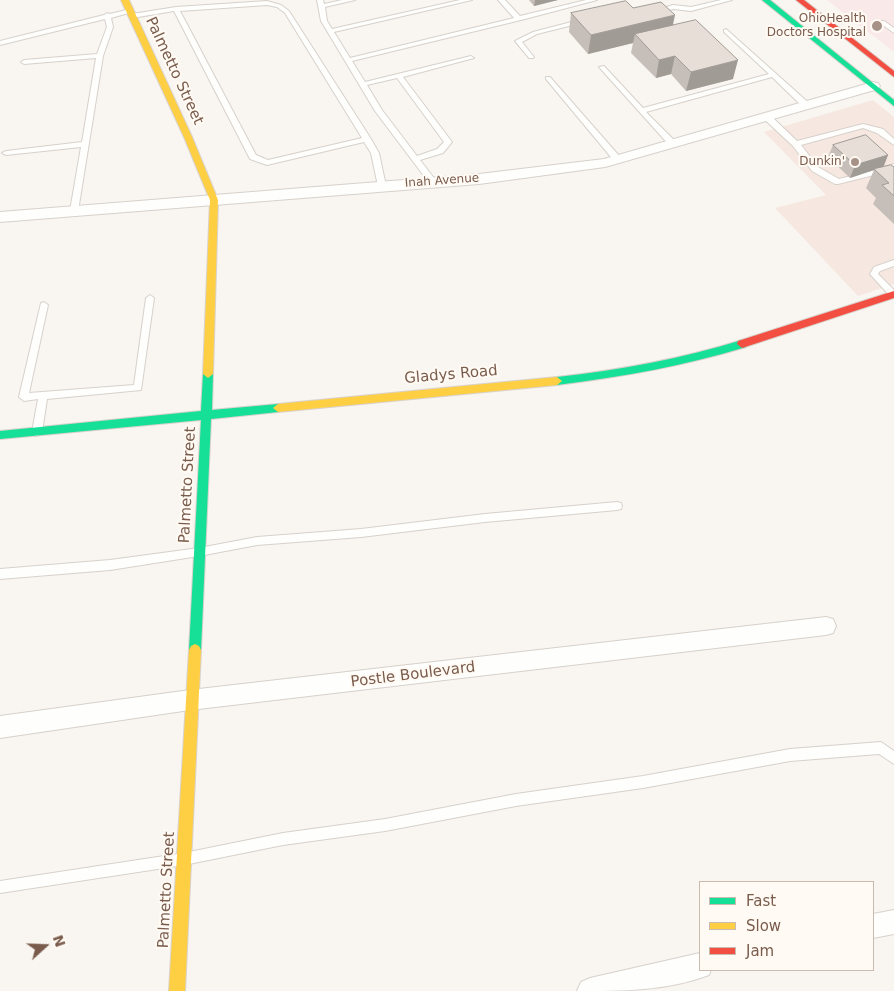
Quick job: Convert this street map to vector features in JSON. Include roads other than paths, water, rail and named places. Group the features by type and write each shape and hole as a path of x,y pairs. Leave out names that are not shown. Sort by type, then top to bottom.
{"street":[{"path":"766,0 894,104"},
{"path":"800,0 894,74"},
{"name":"Palmetto Street","path":"129,9 214,200 207,414 190,700 177,991"},
{"name":"Inah Avenue","path":"0,217 537,173 618,160 873,86"},
{"name":"Gladys Road","path":"0,435 604,376 701,358 894,294"},
{"name":"Postle Boulevard","path":"0,727 190,700 826,626"},
{"path":"874,926 894,922"},
{"path":"590,991 699,966"}],"lane":[{"path":"352,0 320,3 324,21 379,111 433,182"},
{"path":"330,31 469,0"},
{"path":"501,0 519,19"},
{"path":"349,60 594,0"},
{"path":"647,13 673,7 692,9 729,0"},
{"path":"0,43 129,9 176,9 267,2 279,6 287,12 367,139 375,153 382,186"},
{"path":"176,9 253,158 267,163 367,139"},
{"path":"74,211 100,56 110,27 106,16"},
{"path":"531,57 518,42 535,32 590,20"},
{"path":"882,22 894,31"},
{"path":"726,30 807,106"},
{"path":"24,62 100,56"},
{"path":"364,84 471,58"},
{"path":"602,67 673,144"},
{"path":"642,111 773,74"},
{"path":"399,76 448,142 440,151 416,159"},
{"path":"548,78 618,160"},
{"path":"767,117 796,144 815,169 838,182 890,169 894,166"},
{"path":"796,144 863,126 880,131 894,143"},
{"path":"6,154 86,144"},
{"path":"894,263 876,269 874,274 894,294"},
{"path":"44,305 24,397 138,388 150,298"},
{"path":"38,432 43,395"},
{"path":"0,574 110,565 199,552 258,540 361,533 485,518 617,506"},
{"path":"0,887 184,859 283,839 385,824 516,800 643,782 790,754 881,748 894,758"}],"place":[{"name":"OhioHealth Doctors Hospital","path":"877,26"},
{"name":"Dunkin'","path":"855,162"}]}
